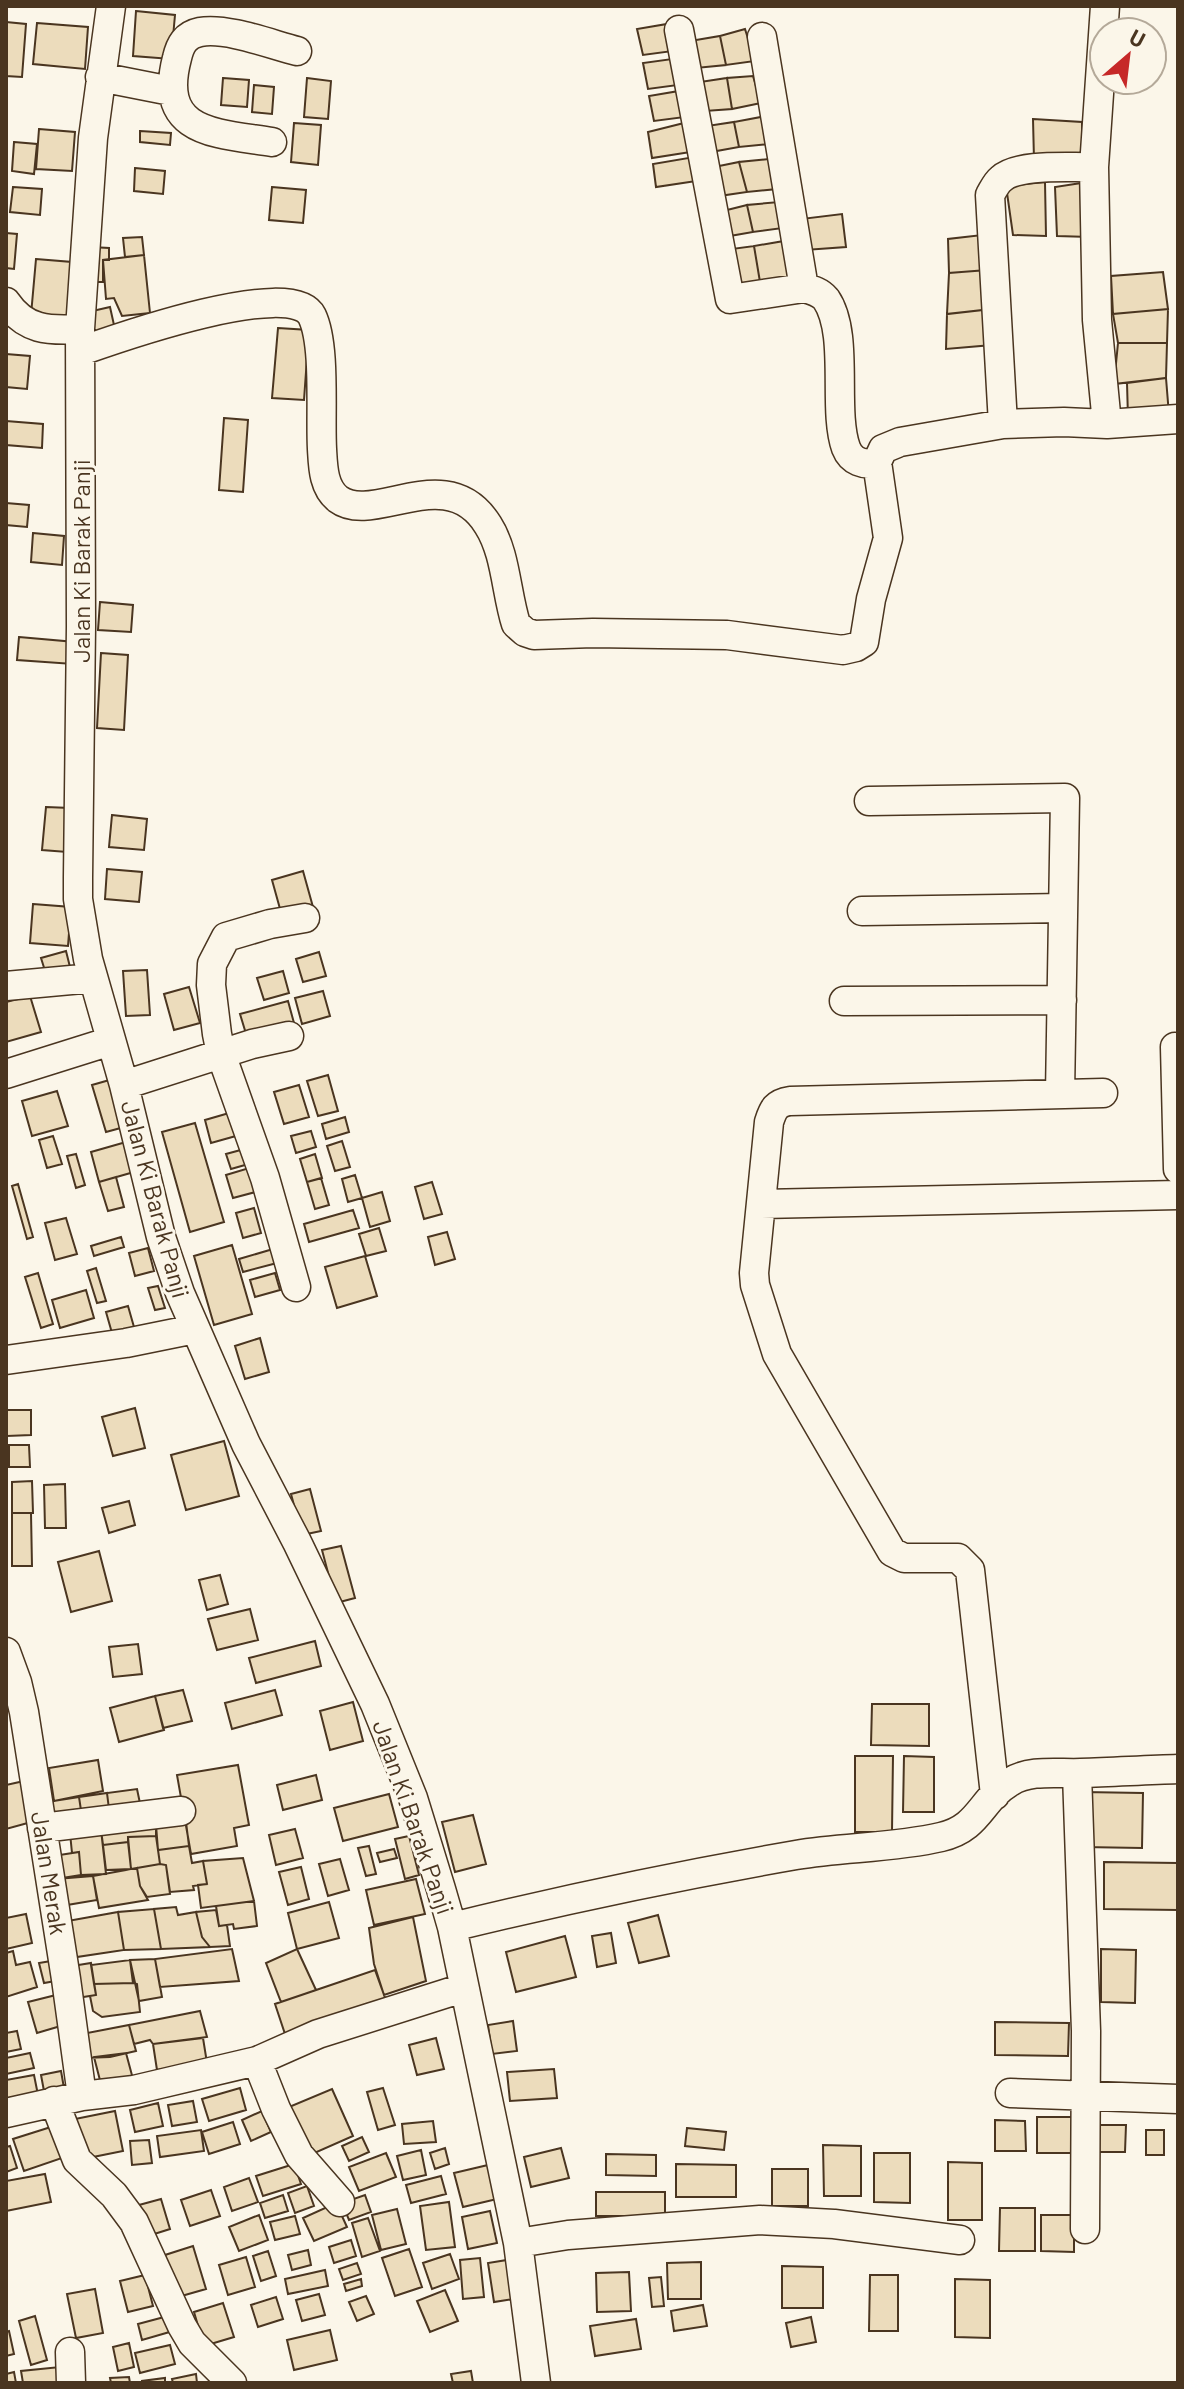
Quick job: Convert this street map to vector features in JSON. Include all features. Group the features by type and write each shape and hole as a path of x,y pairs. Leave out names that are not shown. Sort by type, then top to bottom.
{"street":[{"name":"Jalan Ki Barak Panji","path":"111,6 89,178 80,340 78,888 93,978 124,1085 161,1237 195,1329 246,1444 375,1704 413,1798 452,1927 518,2243 536,2383"},
{"path":"1105,6 1094,167 1097,320 1107,424"},
{"path":"679,30 730,299 804,288 816,290 827,300 838,341 847,451 857,462 877,462"},
{"path":"272,142 219,133 186,120 174,105 171,91 180,48 188,36 202,32 225,33 297,51"},
{"path":"762,37 804,288"},
{"path":"100,77 171,91"},
{"path":"1003,424 990,195 1000,180 1013,172 1094,167"},
{"path":"6,302 14,314 38,329 80,340 204,313 288,303 303,307 312,315 319,348 323,459 328,486 336,497 347,504 426,495 464,500 476,509 490,528 516,624 534,635 727,635 825,649 856,647 864,642 871,599 888,538 877,462 883,449 900,442 1003,424 1107,424 1178,419"},
{"path":"869,801 1065,798 1060,1094"},
{"path":"862,911 1063,908"},
{"path":"296,1287 265,1178 221,1054 211,985 212,964 226,937 305,918"},
{"path":"6,986 93,978"},
{"path":"844,1001 1062,1000"},
{"path":"124,1085 289,1036"},
{"path":"6,1074 111,1041"},
{"path":"1175,1047 1178,1169"},
{"path":"995,1795 970,1570 958,1558 904,1558 892,1552 773,1345 755,1285 769,1122 773,1109 781,1102 1103,1093"},
{"path":"761,1204 1178,1195"},
{"path":"6,1360 126,1343 195,1329"},
{"name":"Jalan Merak","path":"6,1652 24,1712 71,2006 68,2099 77,2160 114,2195 134,2222 192,2343 232,2383"},
{"path":"452,1927 701,1872 833,1849 924,1841 945,1836 969,1826 1011,1781 1036,1774 1178,1769"},
{"path":"1077,1774 1086,2098 1085,2229"},
{"path":"42,1828 181,1811"},
{"path":"6,2113 68,2099 134,2090 257,2061 318,2034 463,1988"},
{"path":"257,2061 299,2155 340,2202"},
{"path":"1010,2093 1178,2099"},
{"path":"518,2243 568,2235 760,2220 834,2224 960,2240"},
{"path":"70,2352 71,2383"}],"building":[{"path":"136,11 175,15 171,59 133,56"},
{"path":"6,22 26,24 22,77 6,76"},
{"path":"37,23 88,27 85,69 33,64"},
{"path":"667,24 673,51 643,55 637,29"},
{"path":"745,29 755,61 726,65 720,36"},
{"path":"720,36 726,65 696,68 690,41"},
{"path":"672,59 678,85 648,89 643,63"},
{"path":"753,76 761,103 732,109 727,78"},
{"path":"223,78 249,80 247,107 221,105"},
{"path":"307,78 331,81 328,119 304,117"},
{"path":"727,78 732,109 705,111 700,82"},
{"path":"254,85 274,87 272,114 252,112"},
{"path":"679,91 685,117 654,121 649,96"},
{"path":"761,117 770,144 739,147 734,122"},
{"path":"1033,119 1082,122 1082,159 1034,160"},
{"path":"688,122 697,151 652,158 648,132"},
{"path":"734,122 739,147 711,152 707,126"},
{"path":"294,123 321,125 318,165 291,162"},
{"path":"39,129 75,132 72,171 36,169"},
{"path":"140,131 171,133 170,145 140,142"},
{"path":"14,142 37,144 34,174 12,171"},
{"path":"694,157 703,180 656,187 653,164"},
{"path":"769,159 777,189 747,192 739,162"},
{"path":"739,162 747,192 719,196 714,167"},
{"path":"135,168 165,171 163,194 134,191"},
{"path":"1045,182 1046,236 1013,235 1006,186"},
{"path":"1088,182 1090,237 1057,236 1055,187"},
{"path":"13,187 42,189 40,215 10,212"},
{"path":"272,187 306,190 303,223 269,220"},
{"path":"779,202 783,228 753,232 747,205"},
{"path":"747,205 753,232 724,237 719,212"},
{"path":"842,214 846,247 805,250 801,219"},
{"path":"6,233 17,234 14,269 6,268"},
{"path":"982,235 987,270 949,273 948,239"},
{"path":"142,237 144,255 125,257 123,238"},
{"path":"784,241 791,281 761,288 754,246"},
{"path":"754,246 761,288 733,291 724,250"},
{"path":"91,247 109,248 109,260 103,260 103,282 90,282"},
{"path":"144,255 150,313 122,316 114,298 106,299 103,260"},
{"path":"36,259 72,262 67,319 31,315"},
{"path":"987,270 991,309 947,314 949,273"},
{"path":"1163,272 1168,309 1113,314 1111,276"},
{"path":"110,307 116,334 88,341 88,312"},
{"path":"991,309 992,345 946,349 947,314"},
{"path":"1168,309 1167,343 1118,343 1113,314"},
{"path":"278,328 309,330 304,400 272,398"},
{"path":"1118,343 1167,343 1166,378 1114,384"},
{"path":"6,354 30,356 27,389 6,387"},
{"path":"1166,378 1169,415 1128,418 1127,383"},
{"path":"224,418 248,420 243,492 219,490"},
{"path":"6,421 43,424 42,448 6,445"},
{"path":"6,503 29,505 27,527 6,525"},
{"path":"33,533 64,536 62,565 31,562"},
{"path":"100,602 133,605 131,632 98,630"},
{"path":"19,637 75,642 73,664 17,660"},
{"path":"101,653 128,655 124,730 97,728"},
{"path":"46,807 70,808 67,852 42,850"},
{"path":"112,815 147,819 144,850 109,847"},
{"path":"107,869 142,872 139,902 105,899"},
{"path":"303,871 313,907 282,916 272,880"},
{"path":"33,904 71,907 68,946 30,943"},
{"path":"66,951 70,967 46,974 41,958"},
{"path":"319,952 326,976 303,982 296,959"},
{"path":"147,970 150,1015 126,1016 123,971"},
{"path":"283,971 289,993 264,1000 257,978"},
{"path":"189,987 200,1023 174,1030 164,994"},
{"path":"323,991 330,1016 302,1024 295,998"},
{"path":"30,996 41,1032 6,1042 6,1002"},
{"path":"288,1001 294,1023 247,1037 240,1014"},
{"path":"328,1075 338,1111 318,1116 307,1081"},
{"path":"113,1079 128,1126 106,1132 92,1085"},
{"path":"299,1085 309,1117 284,1124 274,1092"},
{"path":"57,1091 68,1126 32,1136 22,1101"},
{"path":"236,1111 243,1134 211,1143 205,1120"},
{"path":"345,1117 349,1132 326,1139 322,1124"},
{"path":"195,1123 224,1222 190,1232 162,1132"},
{"path":"311,1131 316,1147 296,1153 291,1136"},
{"path":"53,1136 62,1164 47,1168 39,1140"},
{"path":"133,1140 141,1170 99,1182 91,1152"},
{"path":"342,1141 350,1167 335,1171 327,1146"},
{"path":"248,1148 252,1163 231,1169 226,1154"},
{"path":"76,1154 85,1185 76,1188 67,1156"},
{"path":"315,1154 322,1178 307,1182 300,1159"},
{"path":"256,1166 263,1190 233,1198 226,1175"},
{"path":"355,1175 362,1198 348,1202 342,1179"},
{"path":"116,1177 124,1207 108,1211 99,1182"},
{"path":"321,1178 329,1205 315,1209 307,1182"},
{"path":"432,1182 442,1214 424,1219 415,1187"},
{"path":"18,1184 33,1237 27,1239 12,1186"},
{"path":"382,1192 390,1221 370,1227 362,1198"},
{"path":"254,1208 261,1233 243,1238 236,1213"},
{"path":"353,1210 359,1228 309,1242 304,1224"},
{"path":"66,1218 77,1254 55,1260 45,1223"},
{"path":"379,1228 386,1251 366,1256 359,1234"},
{"path":"447,1232 455,1259 435,1265 428,1237"},
{"path":"121,1237 124,1247 94,1256 91,1246"},
{"path":"232,1245 252,1314 214,1325 194,1256"},
{"path":"148,1248 154,1271 135,1276 129,1253"},
{"path":"273,1249 277,1263 243,1272 239,1259"},
{"path":"365,1256 377,1296 337,1308 325,1267"},
{"path":"96,1268 106,1301 97,1303 87,1271"},
{"path":"38,1273 53,1324 41,1328 25,1277"},
{"path":"275,1273 280,1290 255,1297 250,1280"},
{"path":"158,1286 165,1308 155,1310 148,1288"},
{"path":"86,1290 94,1318 60,1328 52,1300"},
{"path":"128,1306 134,1327 112,1333 106,1312"},
{"path":"260,1338 269,1372 245,1379 235,1346"},
{"path":"135,1408 145,1448 113,1456 102,1417"},
{"path":"7,1410 31,1410 31,1435 7,1436"},
{"path":"224,1441 239,1496 186,1510 171,1455"},
{"path":"9,1445 29,1445 30,1467 9,1467"},
{"path":"32,1481 33,1513 12,1513 12,1482"},
{"path":"65,1484 66,1528 45,1528 44,1485"},
{"path":"310,1489 321,1531 302,1535 291,1494"},
{"path":"129,1501 135,1525 109,1533 102,1508"},
{"path":"12,1513 31,1513 32,1566 12,1566"},
{"path":"341,1546 355,1598 336,1603 322,1550"},
{"path":"99,1551 112,1601 71,1612 58,1562"},
{"path":"220,1575 228,1604 207,1610 199,1580"},
{"path":"250,1609 258,1640 217,1650 208,1619"},
{"path":"315,1641 321,1666 256,1683 249,1658"},
{"path":"138,1644 142,1674 113,1677 109,1647"},
{"path":"183,1690 192,1721 163,1728 155,1696"},
{"path":"275,1690 282,1715 232,1729 225,1703"},
{"path":"155,1696 164,1730 119,1742 110,1708"},
{"path":"353,1702 363,1741 330,1750 320,1711"},
{"path":"872,1704 929,1704 929,1746 871,1745"},
{"path":"855,1756 893,1756 892,1832 855,1832"},
{"path":"904,1756 934,1757 934,1812 903,1812"},
{"path":"98,1760 103,1791 54,1801 49,1768"},
{"path":"238,1765 249,1825 234,1828 237,1846 191,1854 177,1775"},
{"path":"316,1775 322,1800 283,1810 277,1785"},
{"path":"24,1781 35,1821 6,1829 6,1785"},
{"path":"137,1789 142,1813 110,1817 107,1793"},
{"path":"1083,1792 1143,1793 1142,1848 1083,1847"},
{"path":"107,1793 110,1817 82,1817 79,1797"},
{"path":"389,1794 398,1827 343,1841 334,1808"},
{"path":"79,1797 82,1817 50,1822 47,1802"},
{"path":"473,1815 486,1864 455,1872 442,1822"},
{"path":"186,1822 189,1846 158,1850 156,1825"},
{"path":"156,1825 156,1836 128,1837 128,1842 103,1845 101,1830"},
{"path":"295,1829 303,1858 276,1865 269,1835"},
{"path":"101,1830 106,1874 81,1875 79,1852 72,1853 70,1833"},
{"path":"156,1836 160,1864 131,1869 128,1837"},
{"path":"409,1836 419,1875 405,1879 395,1839"},
{"path":"128,1842 131,1869 106,1870 103,1845"},
{"path":"189,1846 192,1863 203,1861 207,1884 193,1886 194,1890 170,1892 166,1865 160,1864 158,1850"},
{"path":"369,1846 376,1874 366,1876 358,1848"},
{"path":"394,1849 397,1858 380,1862 377,1853"},
{"path":"79,1852 81,1875 56,1879 53,1856"},
{"path":"243,1858 254,1901 201,1908 198,1885 207,1884 203,1861"},
{"path":"340,1859 349,1890 328,1896 319,1864"},
{"path":"1104,1862 1178,1863 1178,1910 1104,1909"},
{"path":"166,1865 170,1894 147,1897 140,1886 137,1868"},
{"path":"301,1867 309,1899 288,1905 279,1872"},
{"path":"137,1868 140,1886 148,1900 99,1908 93,1876"},
{"path":"93,1876 97,1900 61,1906 56,1879"},
{"path":"416,1879 425,1914 374,1925 366,1890"},
{"path":"254,1901 257,1926 234,1929 233,1924 219,1926 216,1906"},
{"path":"329,1902 339,1938 297,1949 288,1913"},
{"path":"176,1907 178,1915 196,1912 202,1937 210,1947 161,1949 154,1909"},
{"path":"154,1909 161,1949 124,1950 118,1912"},
{"path":"216,1910 219,1926 227,1925 230,1946 210,1947 202,1937 196,1912"},
{"path":"118,1912 124,1950 70,1958 62,1922"},
{"path":"26,1914 32,1943 6,1949 6,1918"},
{"path":"658,1915 669,1956 639,1963 628,1923"},
{"path":"413,1917 426,1981 384,1995 374,1964 369,1928"},
{"path":"611,1933 616,1963 597,1967 592,1936"},
{"path":"565,1936 576,1977 516,1992 506,1952"},
{"path":"232,1949 239,1981 160,1987 155,1959"},
{"path":"297,1949 316,1990 281,2002 266,1963"},
{"path":"1101,1949 1136,1950 1135,2003 1101,2002"},
{"path":"13,1951 16,1965 30,1962 37,1987 6,1997 6,1953"},
{"path":"155,1959 162,1997 139,2001 130,1960"},
{"path":"57,1960 61,1980 44,1983 39,1963"},
{"path":"130,1960 133,1983 94,1984 91,1965"},
{"path":"91,1963 96,1995 77,1998 72,1966"},
{"path":"375,1970 388,2006 288,2043 275,2004"},
{"path":"94,1984 137,1984 140,2012 102,2017 93,2011 90,1996 96,1995"},
{"path":"56,1995 64,2025 37,2033 28,2002"},
{"path":"200,2011 207,2037 153,2044 150,2040 134,2044 129,2025"},
{"path":"513,2021 517,2051 492,2054 488,2025"},
{"path":"995,2022 1069,2023 1068,2056 995,2055"},
{"path":"129,2025 136,2051 110,2057 85,2058 82,2034"},
{"path":"17,2031 21,2049 6,2052 6,2033"},
{"path":"203,2038 207,2063 157,2070 153,2044"},
{"path":"436,2038 444,2069 417,2075 409,2045"},
{"path":"30,2053 34,2068 6,2074 6,2058"},
{"path":"126,2053 133,2079 102,2088 94,2057"},
{"path":"554,2069 557,2098 510,2101 507,2072"},
{"path":"61,2071 64,2088 44,2091 41,2075"},
{"path":"34,2075 38,2095 6,2100 6,2080"},
{"path":"240,2088 246,2110 209,2121 202,2099"},
{"path":"383,2088 395,2125 378,2130 367,2092"},
{"path":"332,2089 353,2136 310,2155 289,2107"},
{"path":"193,2101 197,2122 172,2126 168,2105"},
{"path":"158,2103 163,2126 135,2132 130,2110"},
{"path":"115,2111 123,2151 83,2159 75,2119"},
{"path":"262,2111 271,2132 251,2141 242,2120"},
{"path":"1037,2117 1073,2117 1073,2153 1037,2153"},
{"path":"995,2120 1025,2121 1026,2151 995,2151"},
{"path":"433,2121 436,2142 404,2144 402,2124"},
{"path":"233,2122 240,2144 209,2154 202,2132"},
{"path":"1098,2125 1126,2125 1125,2152 1098,2152"},
{"path":"54,2126 65,2157 24,2171 13,2139"},
{"path":"687,2128 726,2132 724,2150 685,2146"},
{"path":"201,2130 204,2151 160,2157 157,2136"},
{"path":"1146,2130 1164,2130 1164,2155 1146,2155"},
{"path":"362,2137 369,2152 349,2161 342,2146"},
{"path":"149,2140 152,2163 132,2165 130,2141"},
{"path":"823,2145 861,2146 861,2196 824,2196"},
{"path":"10,2146 17,2168 6,2172 6,2147"},
{"path":"445,2148 449,2164 435,2169 430,2153"},
{"path":"561,2148 569,2178 531,2187 524,2157"},
{"path":"421,2150 426,2175 403,2180 397,2156"},
{"path":"386,2153 396,2177 359,2191 349,2167"},
{"path":"874,2153 910,2153 910,2203 874,2202"},
{"path":"606,2154 656,2155 656,2176 606,2175"},
{"path":"948,2162 982,2163 982,2220 948,2220"},
{"path":"294,2164 301,2184 263,2196 256,2176"},
{"path":"676,2164 736,2165 736,2197 676,2197"},
{"path":"488,2165 497,2199 463,2207 454,2173"},
{"path":"772,2169 808,2169 808,2206 772,2206"},
{"path":"45,2174 51,2202 6,2211 6,2181"},
{"path":"441,2176 446,2194 411,2203 406,2185"},
{"path":"249,2178 258,2202 232,2211 224,2187"},
{"path":"307,2186 314,2206 295,2213 288,2193"},
{"path":"211,2190 220,2216 190,2226 181,2200"},
{"path":"596,2192 665,2192 665,2216 596,2216"},
{"path":"283,2195 288,2211 265,2218 260,2203"},
{"path":"365,2195 371,2212 349,2220 342,2203"},
{"path":"161,2199 170,2229 148,2236 139,2205"},
{"path":"449,2202 455,2247 426,2250 420,2206"},
{"path":"336,2203 347,2227 314,2241 303,2218"},
{"path":"1000,2208 1035,2208 1035,2251 999,2251"},
{"path":"397,2209 406,2244 381,2250 372,2215"},
{"path":"490,2211 497,2243 468,2249 462,2217"},
{"path":"259,2215 268,2240 239,2251 229,2227"},
{"path":"1041,2215 1074,2215 1074,2252 1041,2251"},
{"path":"295,2216 300,2234 275,2240 270,2222"},
{"path":"368,2218 380,2251 362,2257 352,2223"},
{"path":"351,2240 356,2256 334,2263 329,2247"},
{"path":"193,2246 206,2289 178,2297 165,2255"},
{"path":"409,2249 422,2287 395,2296 382,2258"},
{"path":"308,2250 311,2265 292,2270 288,2255"},
{"path":"268,2251 276,2276 261,2281 253,2256"},
{"path":"450,2254 459,2279 432,2289 423,2263"},
{"path":"246,2257 255,2287 228,2295 219,2265"},
{"path":"480,2258 484,2297 463,2299 460,2260"},
{"path":"507,2260 514,2299 494,2302 488,2263"},
{"path":"701,2262 701,2299 668,2299 667,2263"},
{"path":"357,2263 361,2274 343,2280 339,2269"},
{"path":"782,2266 823,2267 823,2308 782,2308"},
{"path":"325,2270 328,2286 288,2294 285,2279"},
{"path":"629,2272 631,2311 597,2312 596,2273"},
{"path":"145,2275 153,2306 128,2312 120,2281"},
{"path":"870,2275 898,2275 898,2331 869,2331"},
{"path":"661,2277 664,2306 652,2307 649,2278"},
{"path":"361,2279 362,2286 346,2291 344,2284"},
{"path":"955,2279 990,2280 990,2338 955,2337"},
{"path":"95,2289 103,2333 76,2338 67,2294"},
{"path":"445,2290 458,2321 430,2332 417,2301"},
{"path":"319,2294 325,2315 302,2321 296,2300"},
{"path":"366,2296 374,2314 357,2321 349,2302"},
{"path":"276,2297 283,2319 258,2327 251,2305"},
{"path":"223,2303 234,2337 204,2346 194,2312"},
{"path":"703,2305 707,2326 674,2331 671,2311"},
{"path":"35,2316 47,2360 31,2365 19,2321"},
{"path":"168,2316 173,2331 142,2340 138,2324"},
{"path":"811,2317 816,2342 791,2347 786,2323"},
{"path":"636,2319 641,2349 595,2356 590,2326"},
{"path":"330,2330 337,2360 294,2370 287,2340"},
{"path":"9,2331 14,2354 6,2356 6,2332"},
{"path":"129,2343 134,2367 118,2371 113,2347"},
{"path":"170,2345 175,2364 140,2373 135,2353"},
{"path":"60,2367 62,2383 23,2383 21,2371"},
{"path":"471,2371 473,2383 453,2383 451,2374"},
{"path":"14,2372 16,2383 6,2383 6,2374"},
{"path":"196,2374 197,2383 173,2383 172,2379"},
{"path":"129,2377 130,2383 111,2383 110,2378"},
{"path":"165,2378 165,2383 142,2383 142,2381"}]}
